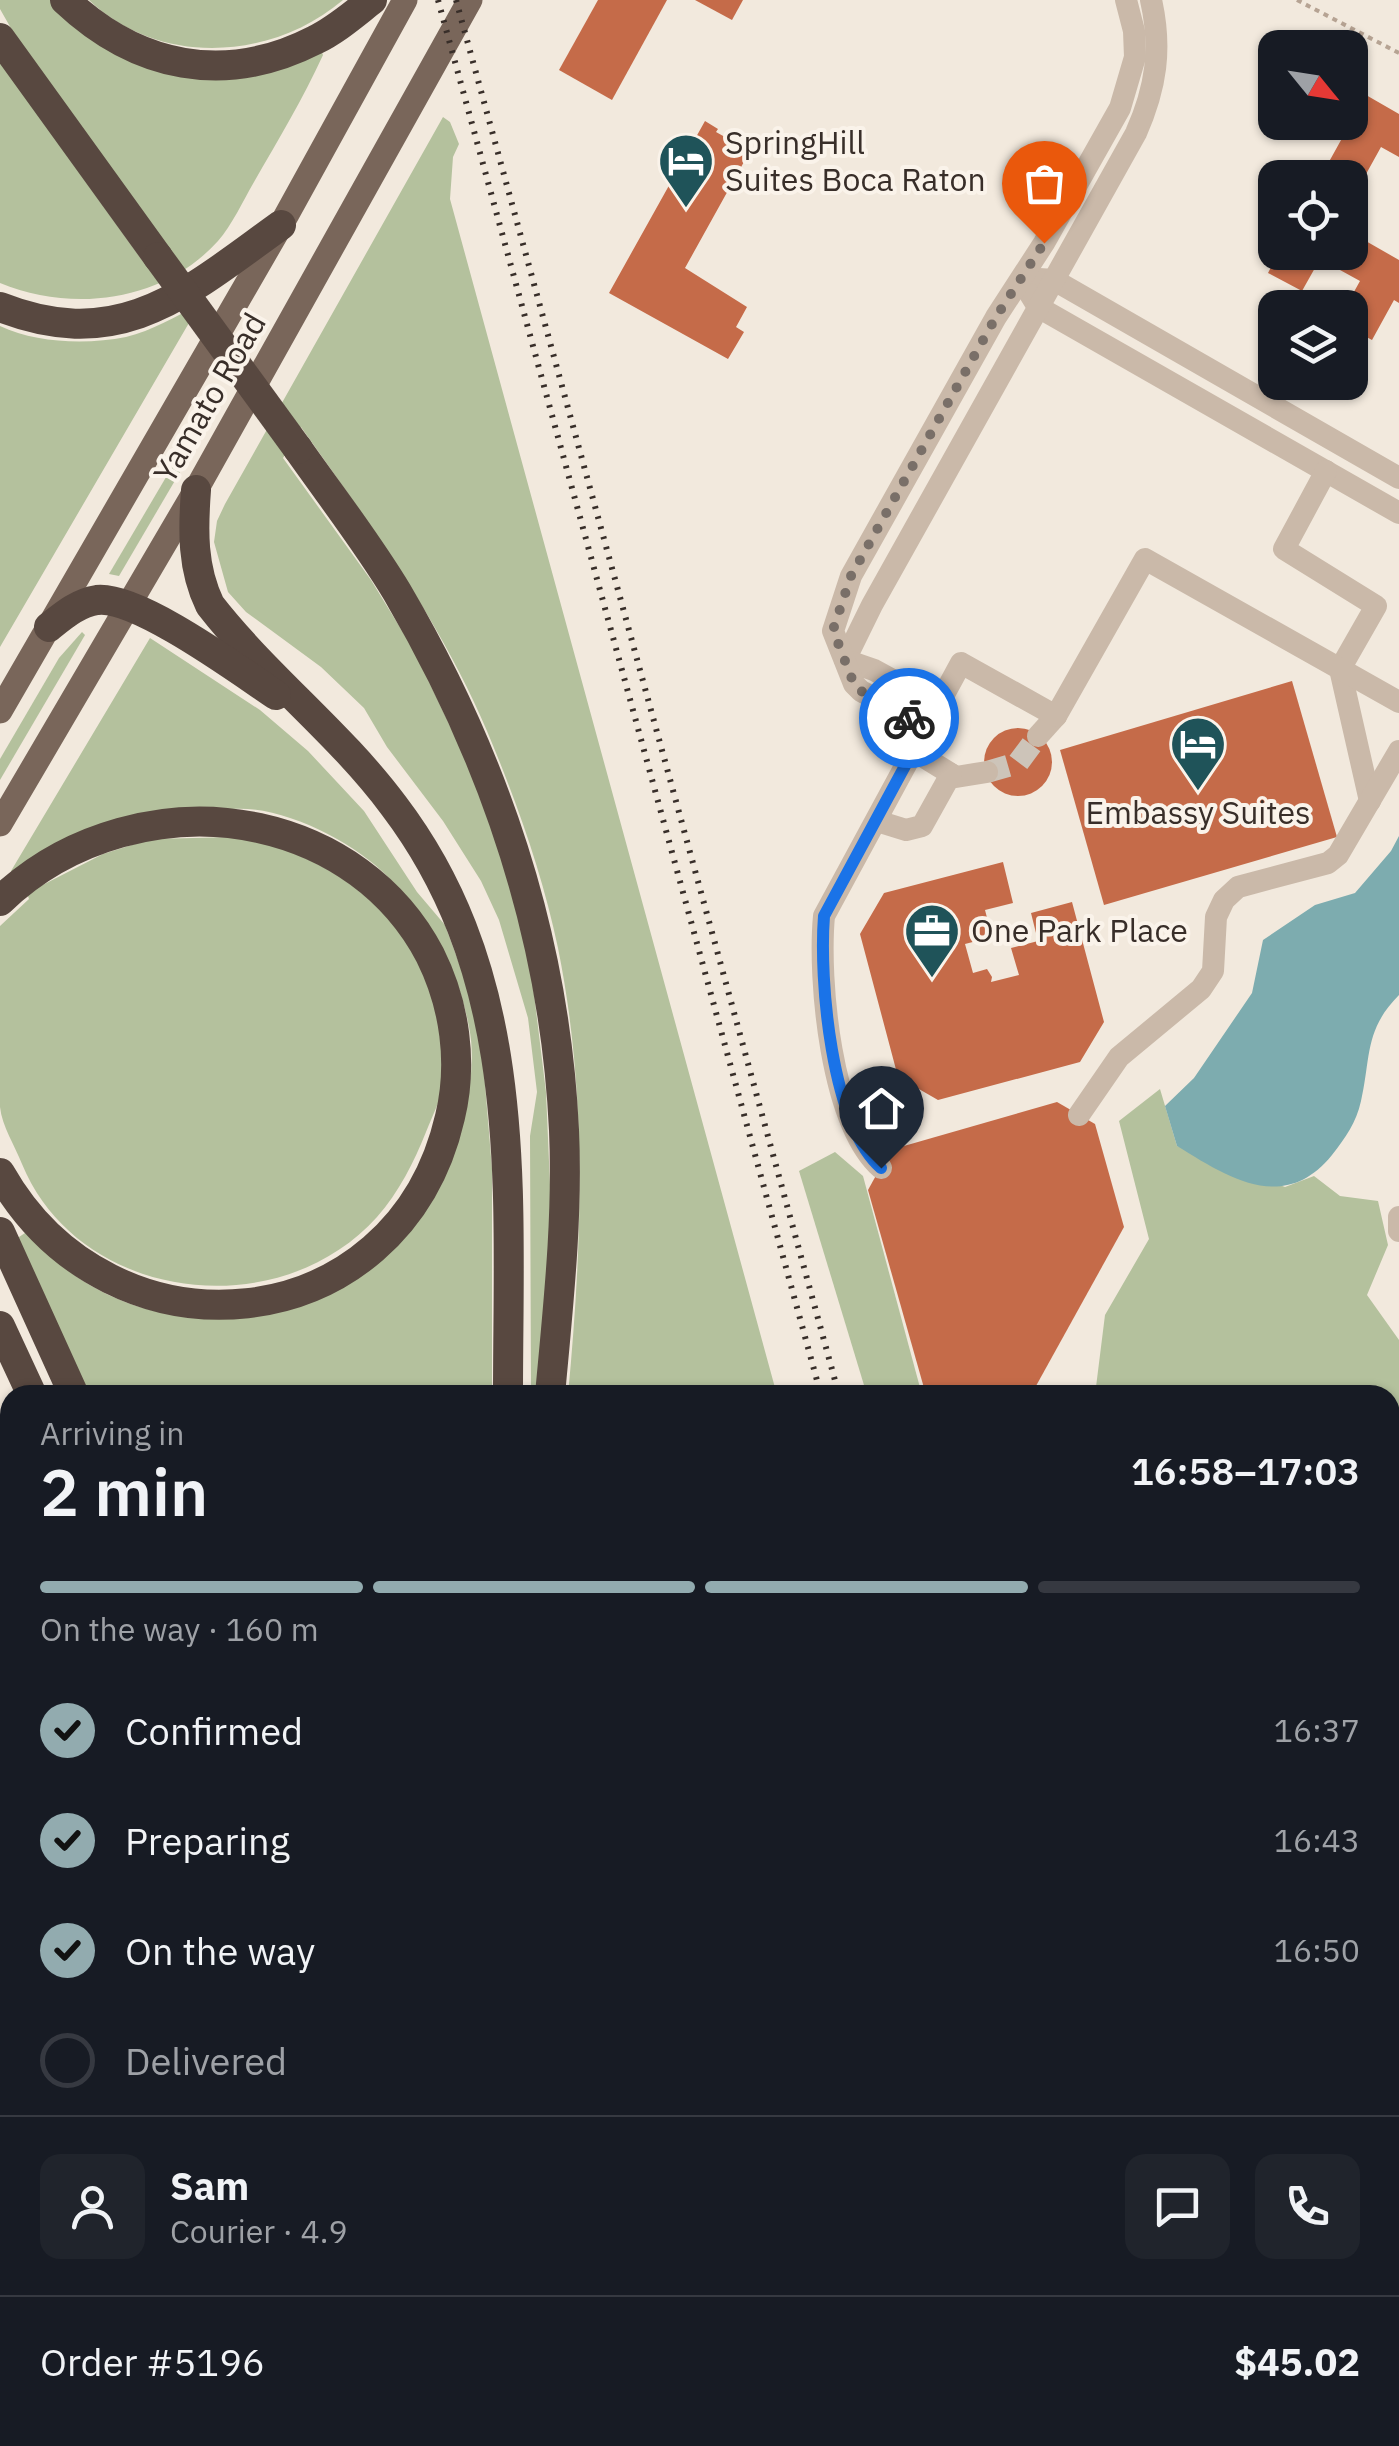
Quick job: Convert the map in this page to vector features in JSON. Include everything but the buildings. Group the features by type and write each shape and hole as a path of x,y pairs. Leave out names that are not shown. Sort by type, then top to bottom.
{"highway":[{"path":"65,0 101,31 144,54 191,64 226,66 263,60 298,48 332,30 372,0"},
{"path":"0,38 394,588 460,709 508,828 532,914 552,1015 564,1131 562,1246 551,1385"},
{"path":"0,307 35,319 70,322 106,322 138,315 183,295 282,225"},
{"path":"196,490 194,548 200,584 210,605 378,786 429,860 460,921 490,1012 504,1100 508,1385"},
{"path":"49,627 86,603 111,600 128,604 240,670 320,724"},
{"path":"0,901 66,854 137,828 214,822 292,836 363,874 415,930 434,963 456,1040 453,1105 439,1152 419,1194 399,1222 377,1245 347,1266 313,1285 268,1300 196,1305 171,1302 124,1286 84,1265 51,1238 20,1204 0,1172"},
{"path":"0,1232 69,1385"},
{"path":"0,1326 27,1385"}],"main road":[{"name":"Yamato Road","path":"0,711 282,225 405,0"},
{"name":"Yamato Road","path":"0,824 196,490 470,0"}],"street":[{"path":"926,727 854,684 833,630 851,576 1044,243 1128,87 1135,57 1134,31 1126,0"},
{"path":"845,660 1136,133 1149,104 1158,53 1151,0"},
{"path":"1021,278 1054,280 1399,478"},
{"path":"1021,278 1038,307 1399,513"},
{"path":"1326,472 1284,550 1376,606 1340,669 1370,801"},
{"path":"1038,736 1056,716 1145,559 1399,702"},
{"path":"845,660 874,670 938,705"},
{"path":"881,1168 857,1138 834,1062 824,1000 824,916 961,663 1056,716"},
{"path":"1079,1115 1119,1056 1200,989 1213,971 1216,917 1224,900 1238,887 1328,863 1338,855 1399,750"},
{"path":"914,751 956,777 987,772"},
{"path":"877,821 906,830 922,826 952,774"},
{"path":"1399,1217 1399,1231"}],"path":[{"path":"1297,0 1399,53"}],"green space":[{"path":"0,0 53,0 124,56 321,50 323,55 233,220 196,262 144,289 87,299 57,298 0,283 0,62 147,267 0,9"},
{"path":"89,0 343,0 283,35 215,48 181,46 148,37 117,22"},
{"path":"443,117 450,122 459,144 453,157 450,199 774,1385 569,1385 579,1227 578,1115 568,1004 545,893 498,757 469,691 402,574 301,427 283,458 371,580 415,652 468,764 513,887 533,986 546,1092 551,1208 542,1385 531,1385 530,1136 537,1092 528,1018 499,920 481,881 443,821 387,747 364,708 321,667 246,612 228,592 214,542 225,504"},
{"path":"200,304 0,647 0,326 45,339 111,340 145,331"},
{"path":"172,467 180,472 119,576 109,574"},
{"path":"82,632 85,635 0,780 0,759 59,658"},
{"path":"150,638 260,710 308,751 364,811 417,892 445,925 470,993 483,1060 492,1169 492,1385 82,1385 16,1239 28,1231 51,1256 94,1287 132,1305 173,1315 214,1318 258,1314 299,1305 336,1289 370,1268 399,1242 424,1210 444,1174 466,1106 471,1040 458,984 429,928 403,893 374,864 316,828 273,813 232,809 14,875 11,871"},
{"path":"234,837 313,862 379,908 413,952 432,995 444,1043 445,1075 435,1111 399,1187 377,1217 336,1252 288,1275 236,1285 184,1284 133,1270 88,1246 50,1210 22,1164 0,1107 0,926 29,899 27,893 103,854 151,839"},
{"path":"1160,1089 1177,1146 1285,1187 1314,1176 1340,1196 1378,1201 1388,1245 1367,1295 1399,1340 1399,1385 1096,1385 1105,1315 1149,1239 1119,1121"},
{"path":"835,1152 863,1176 919,1385 864,1385 799,1171"}],"water":[{"path":"1399,836 1399,995 1374,1033 1359,1109 1342,1142 1314,1173 1276,1187 1236,1178 1177,1146 1165,1106 1194,1078 1252,993 1263,940 1315,905 1355,893"}],"tunnel":[{"path":"987,772 1018,763 1038,736"}],"railway":[{"path":"438,0 818,1385"},
{"path":"456,0 836,1385"}],"way so far":[{"path":"909,718 854,684 833,630 851,576 996,317 1044,243"}],"place":[{"name":"SpringHill Suites Boca Raton","path":"686,210"},
{"name":"Embassy Suites","path":"1198,793"},
{"name":"One Park Place","path":"932,980"}],"route":[{"path":"881,1168 857,1138 834,1062 824,1000 822,946 824,916 926,727 909,718"}]}
